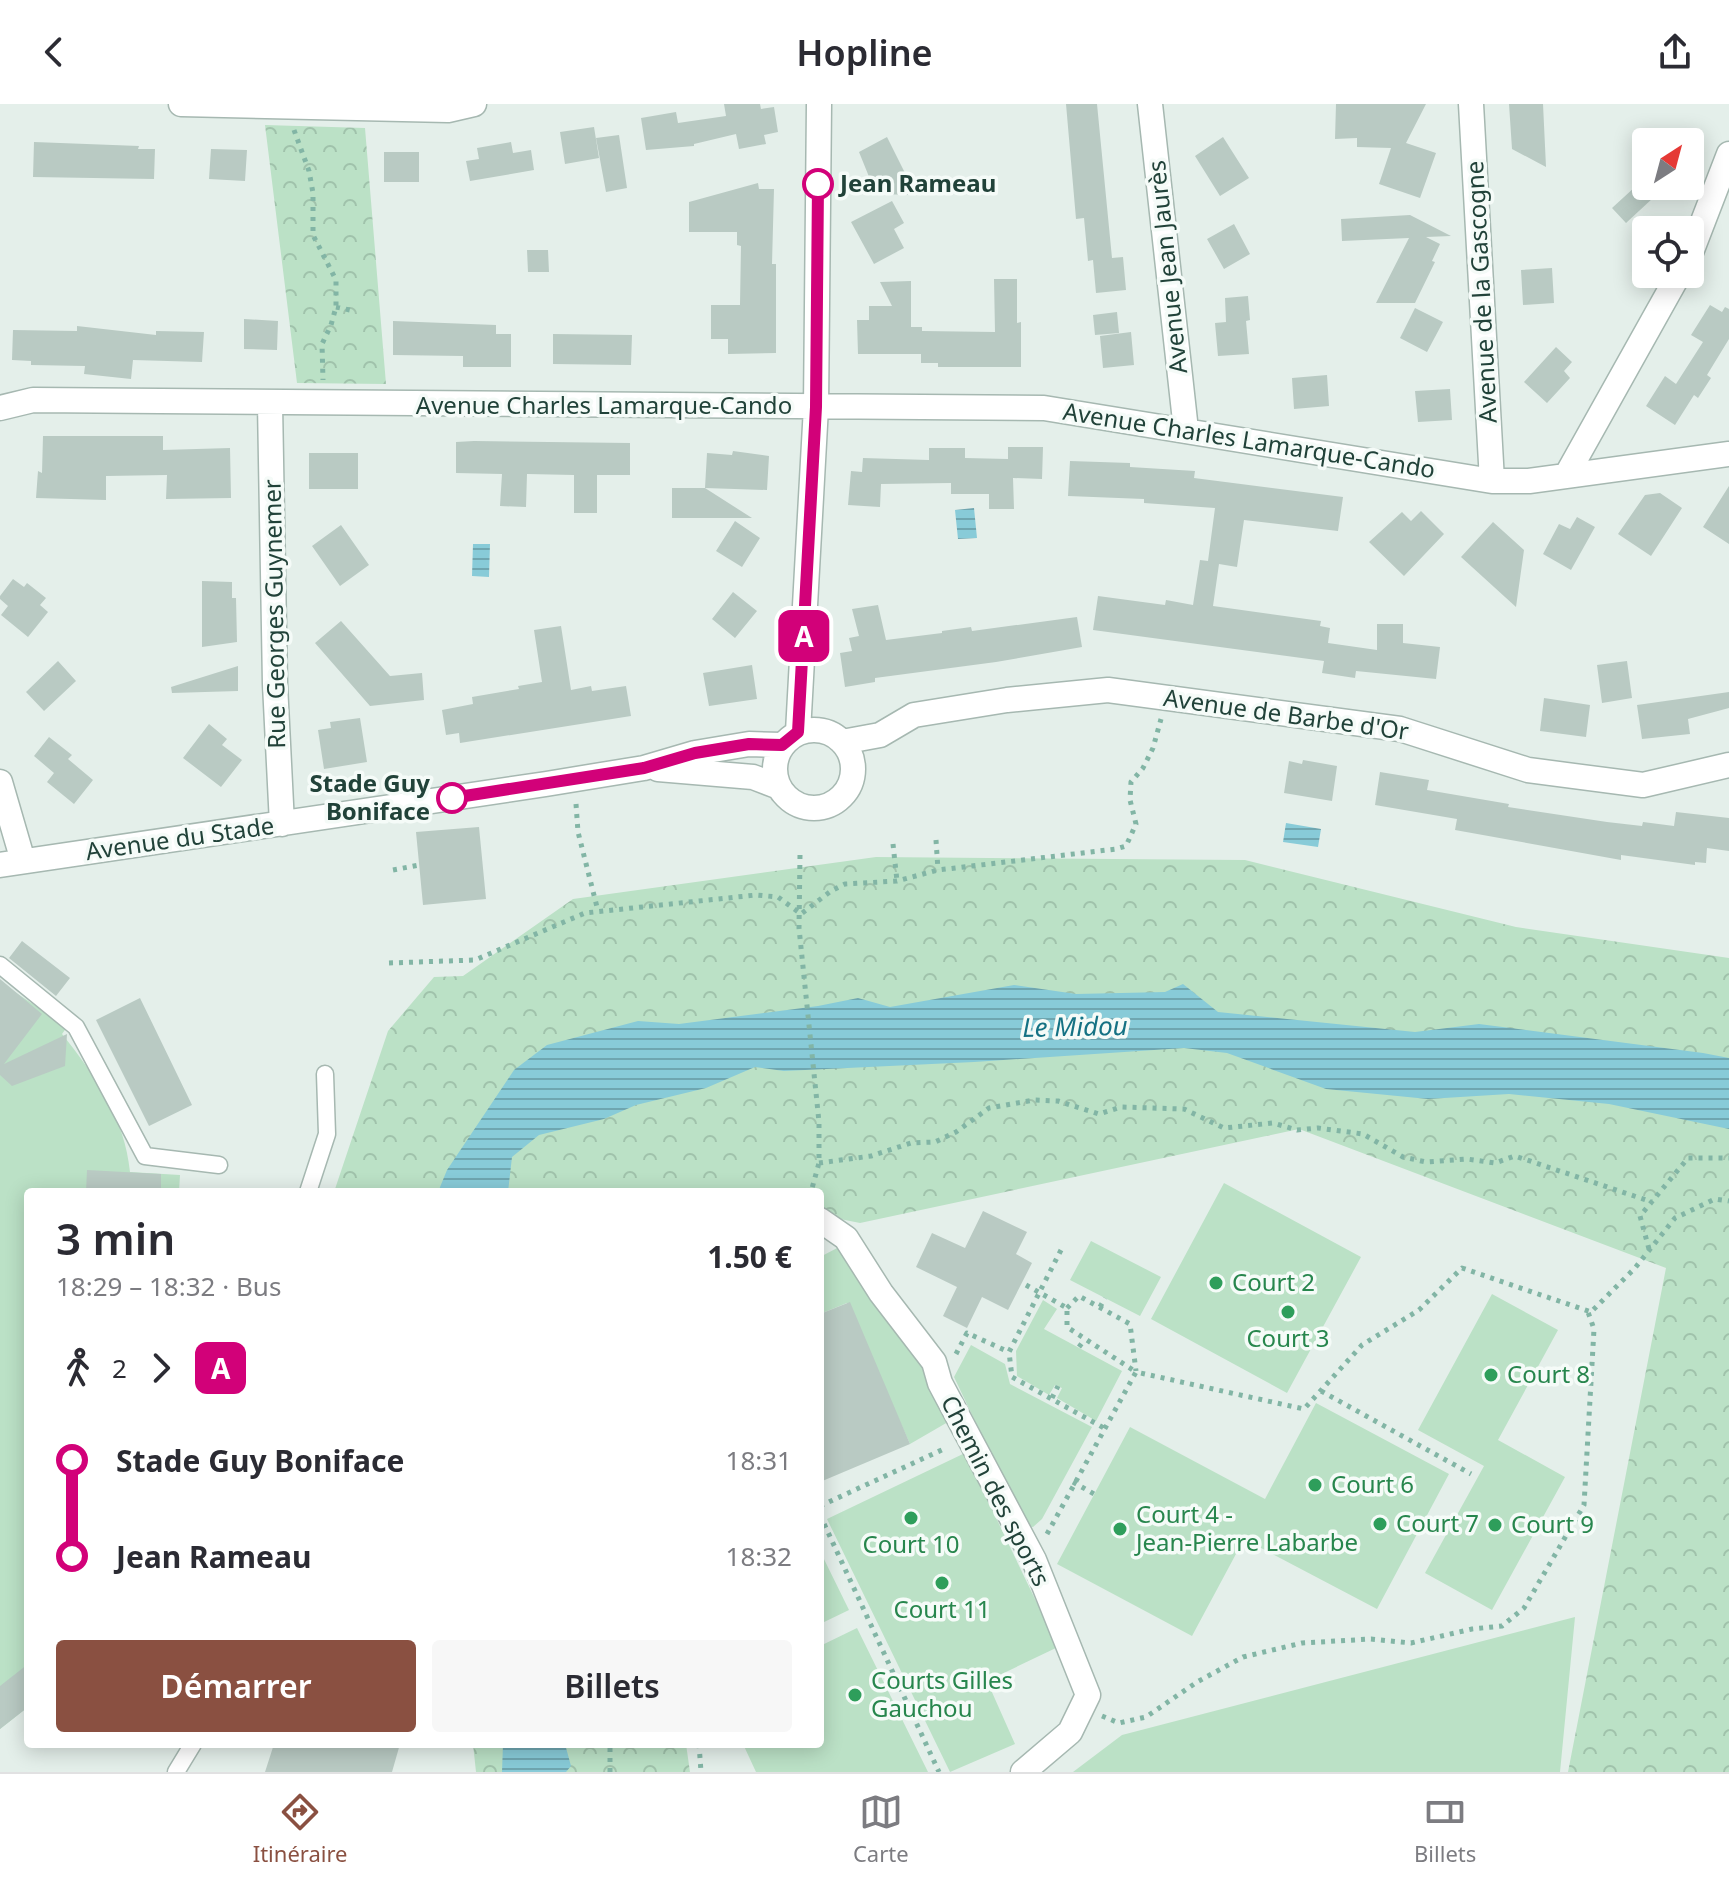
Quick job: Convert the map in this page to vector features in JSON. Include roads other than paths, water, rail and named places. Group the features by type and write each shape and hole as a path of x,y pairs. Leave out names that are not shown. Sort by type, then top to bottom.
{"street":[{"path":"181,104 448,110 474,104"},
{"path":"790,738 823,730 835,735 849,750 854,769 846,793 837,801 826,807 809,808 787,798 779,787 774,765 790,738 816,407 819,104"},
{"name":"Avenue Jean Jaurès","path":"1150,104 1186,430"},
{"name":"Avenue de la Gascogne","path":"1471,104 1492,481"},
{"path":"1704,219 1729,154"},
{"path":"1566,476 1671,288"},
{"name":"Avenue Charles Lamarque-Cando","path":"0,408 33,400 1044,408 1492,481 1529,481 1729,454"},
{"name":"Rue Georges Guynemer","path":"270,404 275,684 282,824"},
{"name":"Avenue de Barbe d'Or","path":"842,742 880,735 914,715 1007,700 1108,690 1400,729 1528,770 1643,785 1729,765"},
{"name":"Avenue du Stade","path":"12,863 644,768 695,753 790,738"},
{"name":"Avenue du Stade","path":"644,768 753,777 779,787"},
{"path":"0,782 12,863"},
{"name":"Chemin des sports","path":"824,1223 846,1238 881,1293 934,1362 940,1383 1034,1560 1088,1695 1070,1732 1023,1772"}],"lane":[{"path":"0,965 76,1027 145,1156 219,1165"},
{"path":"309,1188 327,1134 325,1074"},
{"path":"176,1772 191,1748"}],"water":[{"path":"974,508 977,538 958,539 955,510"},
{"path":"473,544 490,544 489,577 472,576"},
{"path":"1286,823 1321,829 1318,847 1283,842"},
{"name":"Le Midou","path":"1183,984 1218,1012 1415,1032 1479,1024 1729,1058 1729,1129 1609,1104 1509,1094 1428,1099 1326,1089 1227,1053 1184,1048 784,1071 755,1067 706,1088 636,1105 604,1119 539,1135 512,1157 508,1188 440,1188 447,1170 514,1070 547,1045 638,1021 679,1024 858,998 890,1007 1014,985 1076,994 1165,992"},
{"path":"503,1748 566,1748 571,1766 566,1772 502,1772"}],"place":[{"name":"Jean Rameau","path":"818,184"},
{"name":"Stade Guy Boniface","path":"452,798"},
{"name":"Court 2","path":"1216,1283"},
{"name":"Court 3","path":"1288,1312"},
{"name":"Court 8","path":"1491,1375"},
{"name":"Court 6","path":"1315,1485"},
{"name":"Court 10","path":"911,1518"},
{"name":"Court 7","path":"1380,1524"},
{"name":"Court 9","path":"1495,1525"},
{"name":"Court 4 - Jean-Pierre Labarbe","path":"1120,1529"},
{"name":"Court 11","path":"942,1583"},
{"name":"Courts Gilles Gauchou","path":"855,1695"}]}
